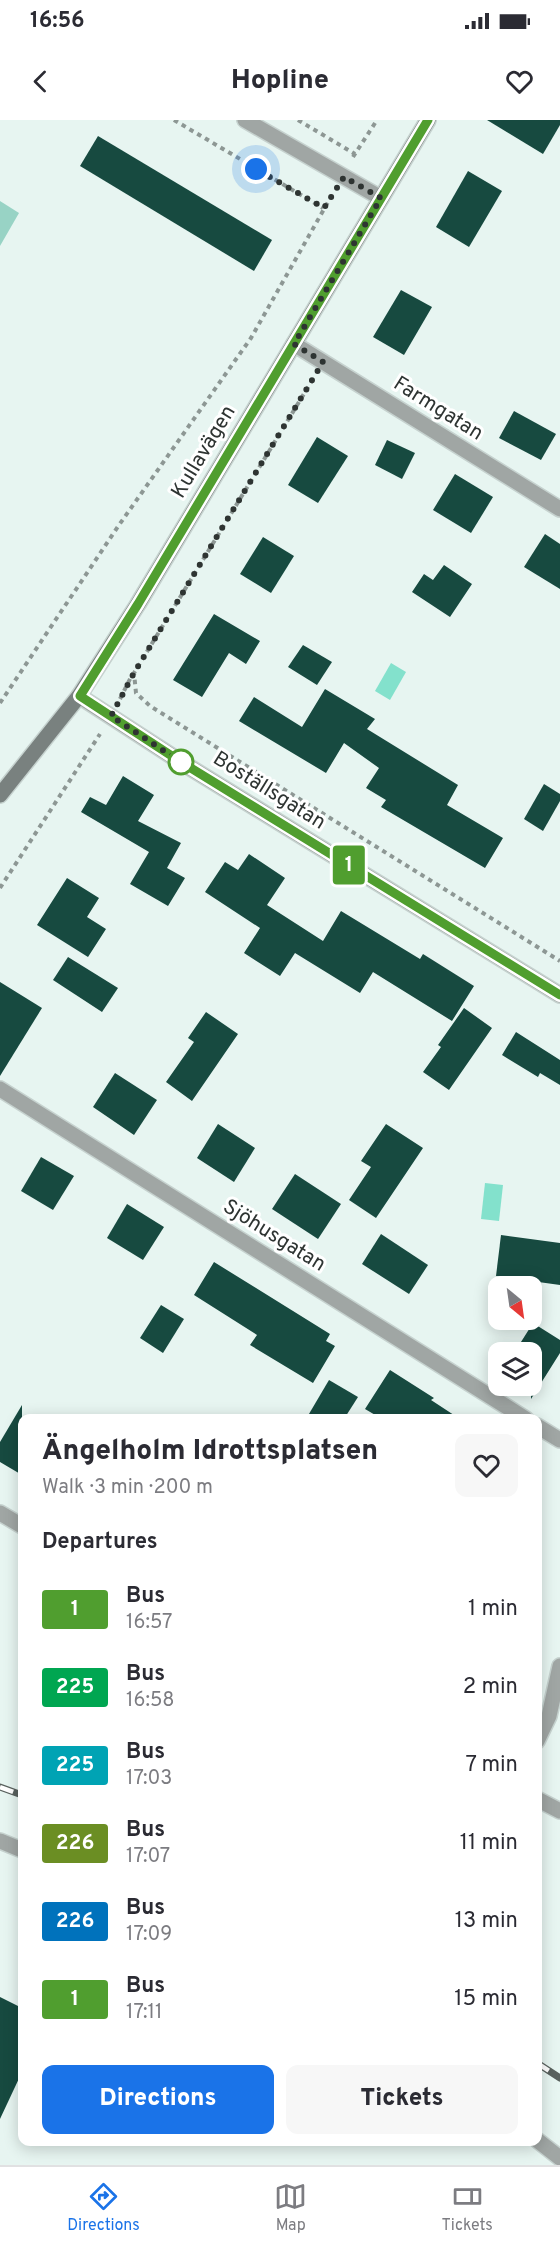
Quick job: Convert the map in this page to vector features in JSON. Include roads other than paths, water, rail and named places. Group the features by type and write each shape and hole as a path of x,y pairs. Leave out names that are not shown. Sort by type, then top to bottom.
{"street":[{"path":"245,120 381,198"},
{"name":"Kullavägen","path":"0,795 80,696 138,604 428,120"},
{"name":"Farmgatan","path":"294,344 560,509"},
{"name":"Boställsgatan","path":"80,696 181,762 560,995"},
{"name":"Sjöhusgatan","path":"0,1089 518,1414"},
{"path":"542,1429 560,1440"},
{"path":"0,1513 18,1524"},
{"path":"542,1731 549,1716 560,1665"},
{"path":"542,1801 560,1810"},
{"path":"0,1840 18,1848"},
{"path":"542,2144 560,2158"}],"railway":[{"path":"0,1787 18,1794"},
{"path":"542,2066 560,2078"}]}
